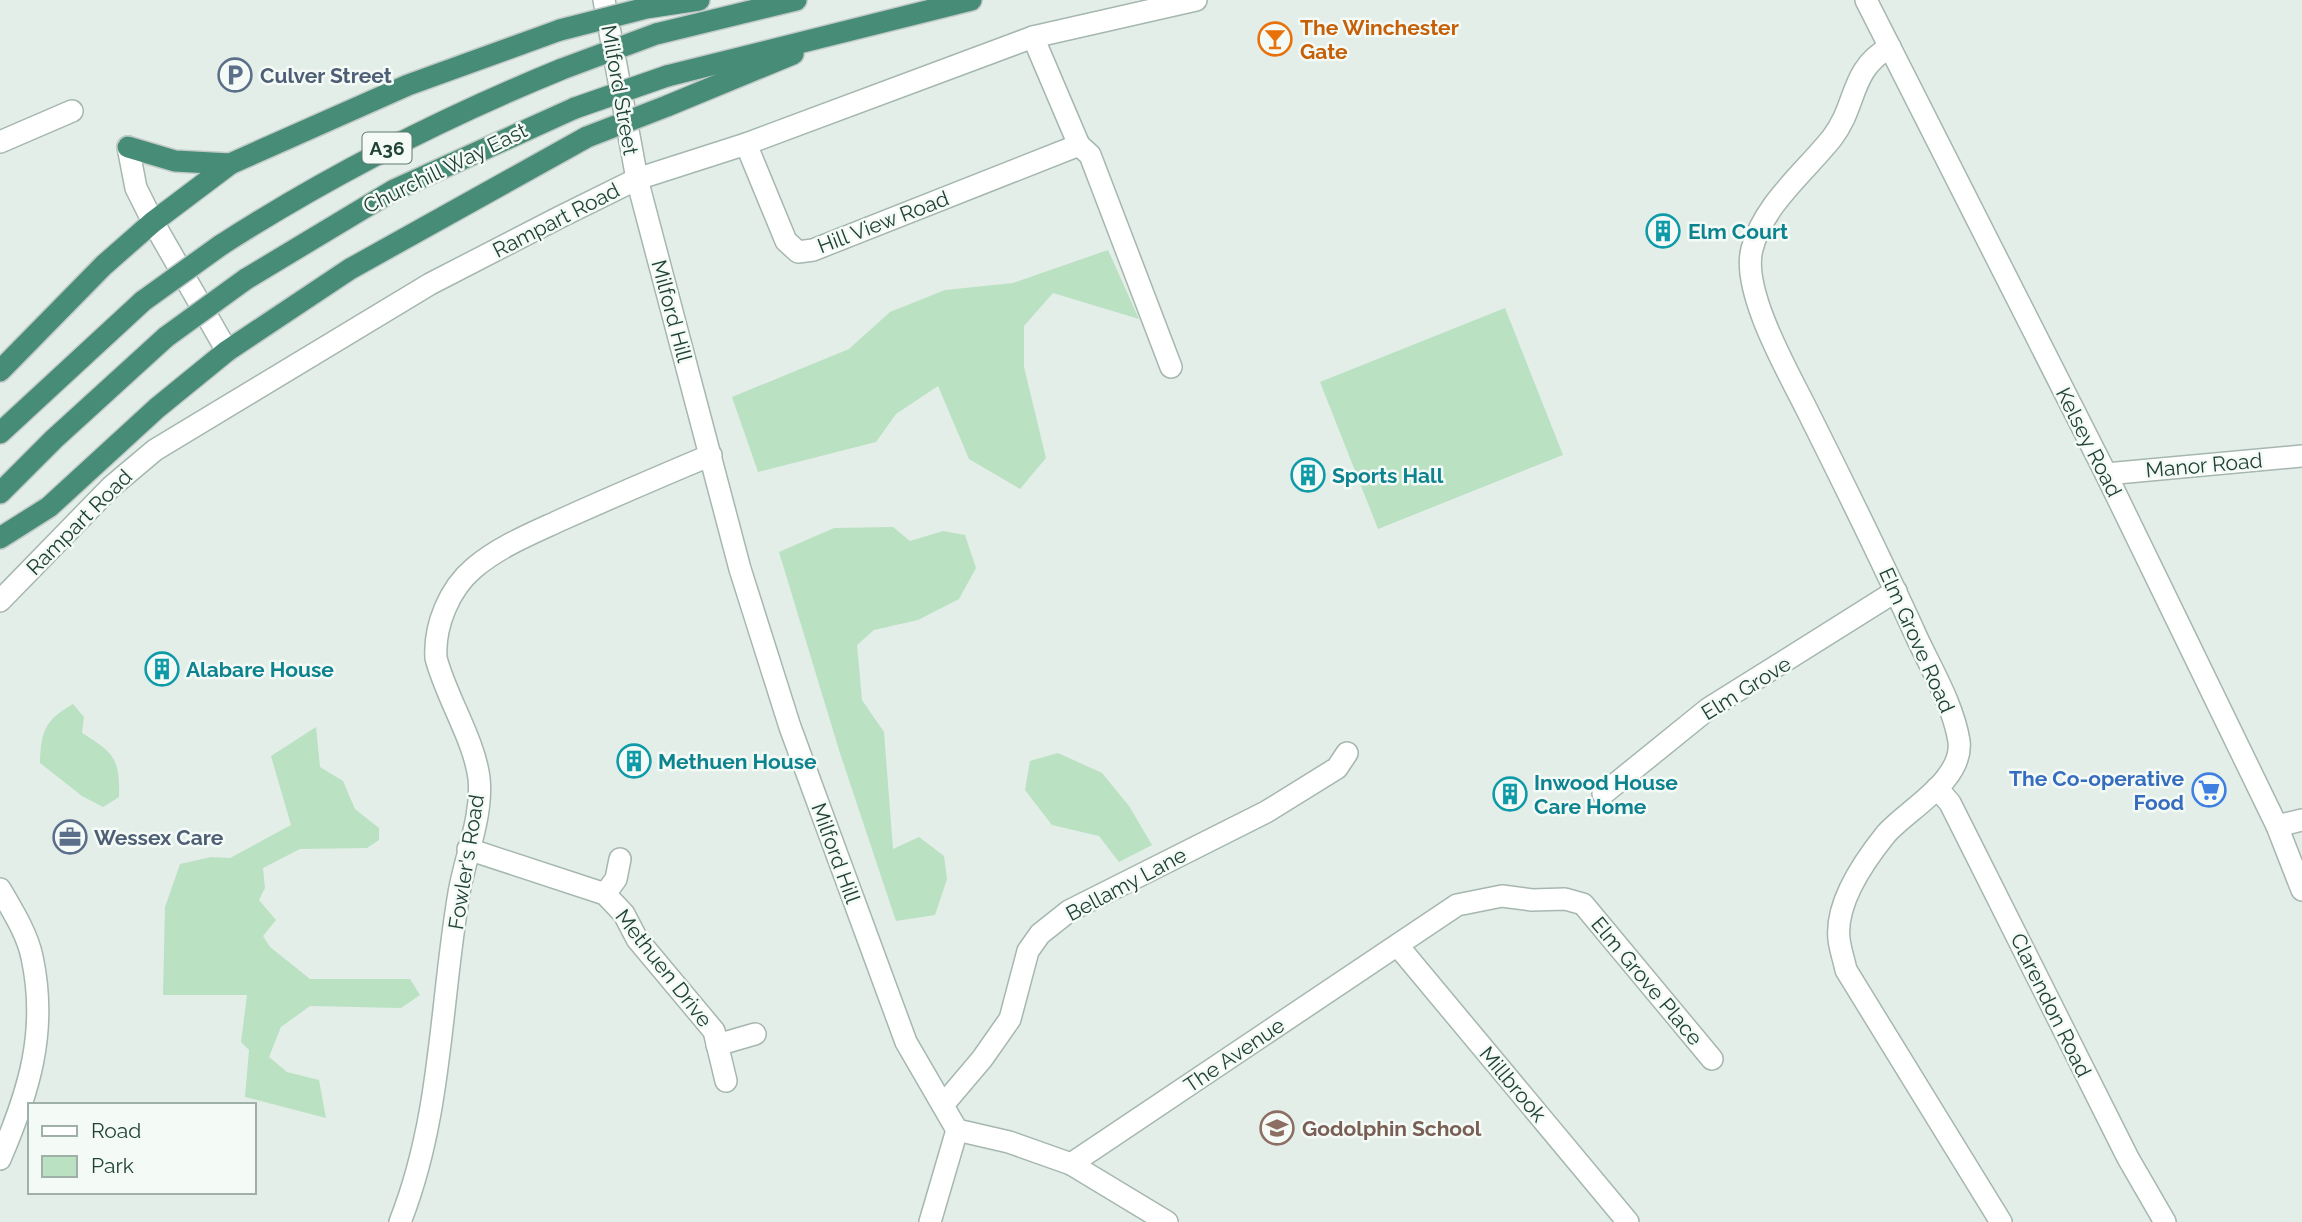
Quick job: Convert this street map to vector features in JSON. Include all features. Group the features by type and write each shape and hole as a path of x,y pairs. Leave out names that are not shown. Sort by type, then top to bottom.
{"highway":[{"path":"0,371 104,265 153,222 230,164 376,98 561,30 646,8 699,0"},
{"name":"Churchill Way East","path":"0,433 143,301 278,209 407,137 562,69 656,34 796,0"},
{"name":"Churchill Way East","path":"0,493 54,439 166,337 246,279 394,190 575,108 667,76 971,0"},
{"path":"0,538 48,507 157,408 227,351 350,269 587,138 843,32"},
{"path":"128,148 175,161 230,164"}],"street":[{"name":"Milford Street","path":"604,0 637,179"},
{"name":"Rampart Road","path":"0,601 111,486 155,450 430,284 637,179 746,144 1033,37 1196,0"},
{"name":"Kelsey Road","path":"1866,0 2106,474 2277,826 2302,890"},
{"path":"1033,37 1079,145 1090,155 1171,367"},
{"name":"Elm Grove Road","path":"1890,47 1872,57 1858,77 1844,119 1768,212 1751,251 1750,272 1773,341 1896,591 1952,713 1959,744 1955,763 1937,789 1887,834 1854,883 1842,914 1839,937 1846,970 2001,1222"},
{"path":"0,142 72,111"},
{"name":"Hill View Road","path":"746,144 786,241 798,252 813,250 1079,145"},
{"path":"128,148 136,188 227,351"},
{"name":"Milford Hill","path":"637,179 740,569 790,727 906,1042 957,1130"},
{"name":"Fowler's Road","path":"400,1222 415,1182 430,1122 458,894 477,809 479,776 440,676 435,641 446,608 472,569 525,537 711,455"},
{"name":"Manor Road","path":"2106,474 2302,457"},
{"name":"Elm Grove","path":"1603,794 1708,709 1896,591"},
{"name":"Bellamy Lane","path":"943,1105 982,1059 1010,1019 1028,951 1040,934 1069,911 1266,812 1336,768 1347,753"},
{"name":"Clarendon Road","path":"1937,789 1950,803 2109,1121 2165,1222"},
{"path":"2277,826 2302,820"},
{"name":"Methuen Drive","path":"468,849 605,894 624,915 637,939 714,1031 726,1080"},
{"name":"Methuen Drive","path":"605,894 616,879 620,859"},
{"path":"0,889 32,957 36,1029 33,1068 21,1110 0,1159"},
{"name":"Elm Grove Place","path":"1398,946 1457,905 1502,896 1532,900 1565,899 1583,904 1712,1059"},
{"name":"The Avenue","path":"1071,1164 1398,946"},
{"name":"Millbrook","path":"1398,946 1628,1222"},
{"name":"Methuen Drive","path":"717,1045 755,1034"},
{"path":"930,1222 957,1130 1009,1142 1071,1164 1167,1222"}],"green space":[{"path":"1108,250 1139,319 1053,293 1024,326 1024,367 1046,458 1020,489 969,459 938,386 896,414 876,442 758,472 732,397 849,349 890,312 945,290 1013,283"},
{"path":"1505,308 1563,455 1378,529 1320,382"},
{"path":"893,527 910,541 943,531 965,535 976,568 959,599 918,620 874,630 857,645 862,700 884,732 893,849 919,837 944,856 947,879 935,915 896,921 839,750 779,552 834,528"},
{"path":"73,704 84,717 82,733 108,752 116,765 119,797 103,807 82,796 40,763 46,728 56,715"},
{"path":"316,727 320,767 343,781 355,809 379,828 379,840 367,848 300,849 263,868 265,888 259,900 276,920 263,936 270,947 310,979 410,979 420,995 401,1008 310,1006 281,1027 269,1057 287,1072 319,1080 326,1118 245,1097 249,1050 241,1042 247,995 163,995 165,907 180,864 211,857 230,858 291,825 271,756"},
{"path":"1058,753 1102,773 1129,806 1152,845 1119,862 1099,836 1052,825 1025,790 1030,761"}],"place":[{"name":"The Winchester Gate","path":"1275,39"},
{"name":"Culver Street","path":"235,75"},
{"name":"Elm Court","path":"1663,231"},
{"name":"Sports Hall","path":"1308,475"},
{"name":"Alabare House","path":"162,669"},
{"name":"Methuen House","path":"634,761"},
{"name":"The Co-operative Food","path":"2209,790"},
{"name":"Inwood House Care Home","path":"1510,794"},
{"name":"Wessex Care","path":"70,837"},
{"name":"Godolphin School","path":"1277,1128"}]}
